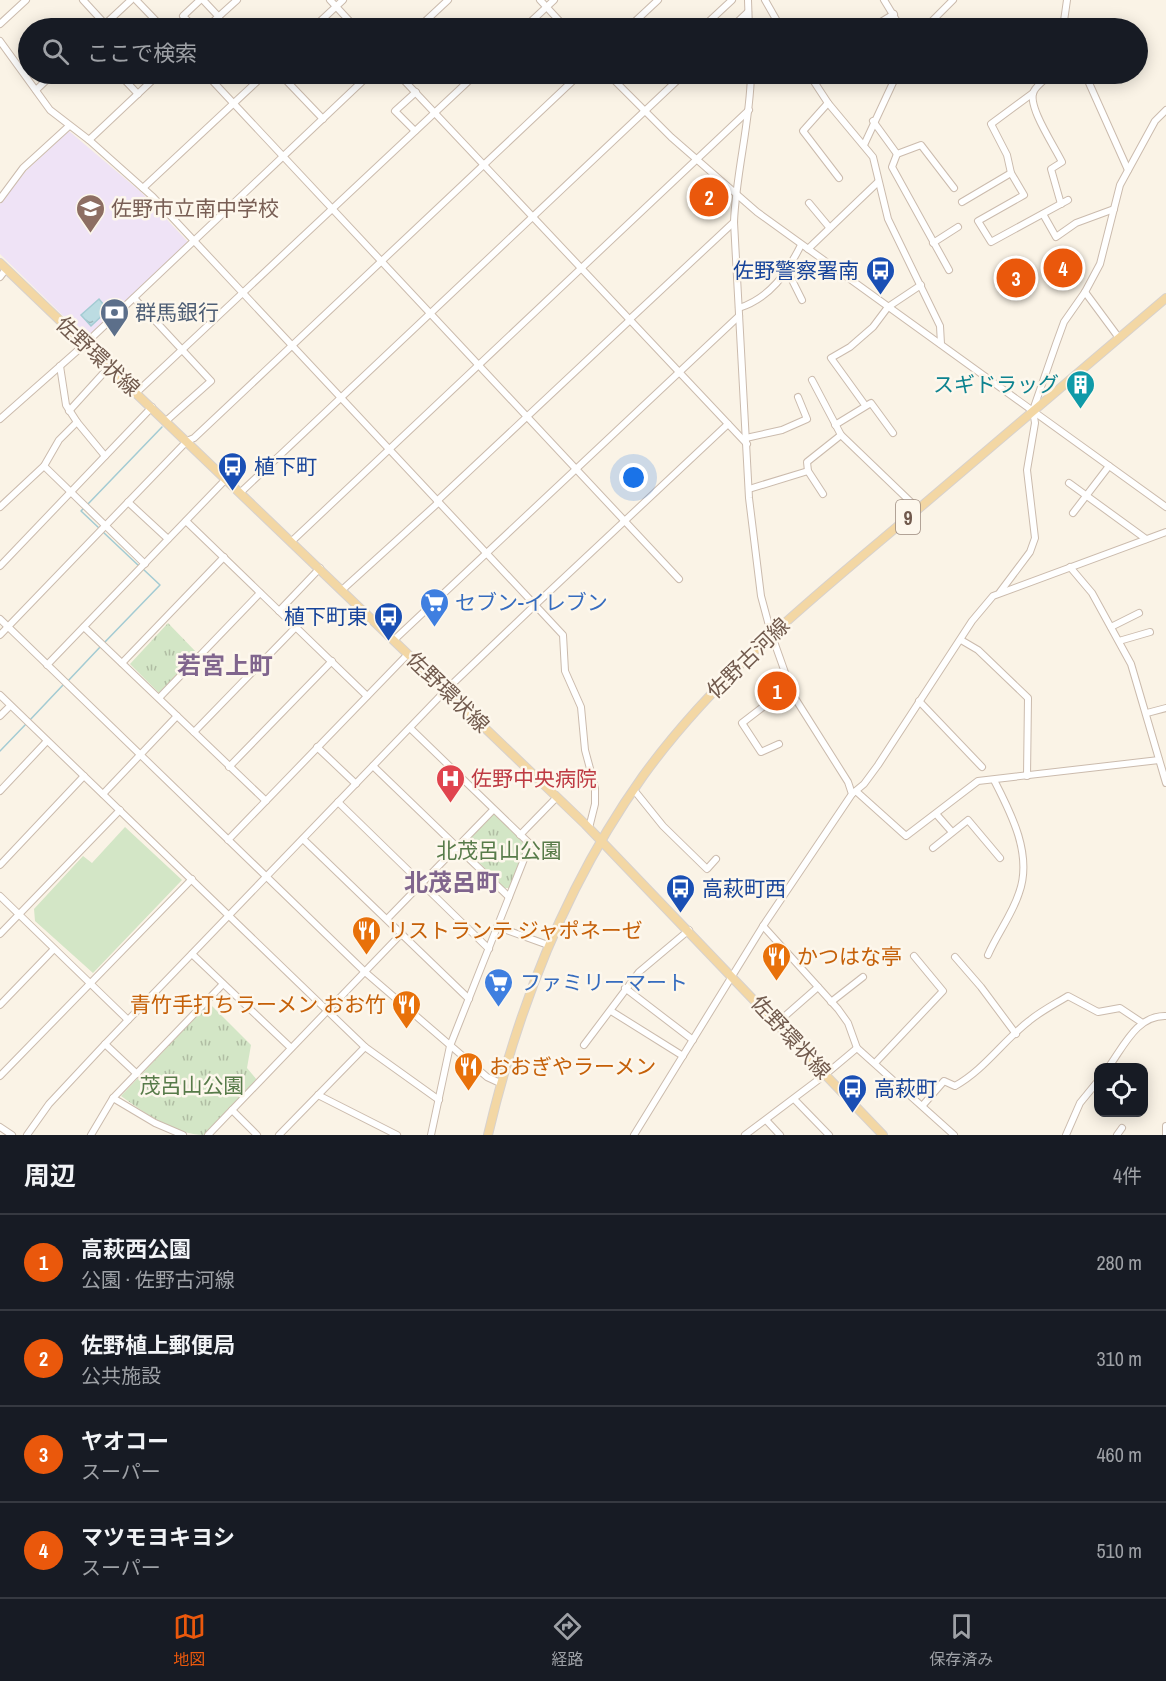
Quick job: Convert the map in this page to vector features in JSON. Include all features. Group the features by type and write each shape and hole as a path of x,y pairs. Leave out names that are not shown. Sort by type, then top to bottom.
{"main road":[{"name":"佐野環状線","path":"3,266 227,478 589,828 883,1135"},
{"name":"佐野古河線","path":"488,1135 500,1083 548,945 581,876 634,790 706,698 771,633 1033,410 1164,303"}],"street":[{"path":"0,24 26,0"},
{"path":"83,0 97,18"},
{"path":"112,18 131,0"},
{"path":"136,0 153,18"},
{"path":"185,18 183,16 202,0 219,17 237,0"},
{"path":"330,0 347,18"},
{"path":"323,18 343,0"},
{"path":"429,18 448,0"},
{"path":"540,0 557,18"},
{"path":"535,18 554,0"},
{"path":"639,18 658,0"},
{"path":"713,18 732,0"},
{"path":"748,0 748,18"},
{"path":"765,0 775,18"},
{"path":"884,0 896,18"},
{"path":"935,18 953,0"},
{"path":"1064,18 1067,0"},
{"path":"742,18 748,12"},
{"path":"887,18 894,14"},
{"path":"0,41 18,66"},
{"path":"32,84 50,110 89,140 143,188 562,635 566,671 581,707 585,750 596,787 589,828"},
{"path":"36,90 42,84"},
{"path":"128,84 138,94"},
{"path":"89,140 148,84"},
{"path":"215,84 679,579"},
{"path":"143,188 254,84"},
{"path":"290,84 323,119"},
{"path":"0,419 85,344 360,84"},
{"path":"408,84 728,424 747,441"},
{"path":"137,392 465,84"},
{"path":"0,635 187,441 194,438 569,84"},
{"path":"618,84 695,159 735,194 1166,507"},
{"path":"241,492 673,84"},
{"path":"750,84 749,110 735,194 734,222 749,489 758,574 771,633 789,687 855,793 905,836 937,815 978,781 1159,760"},
{"path":"816,84 877,165 878,182 888,219 940,326 941,344"},
{"path":"864,145 892,84"},
{"path":"1042,84 991,124 1007,155 1011,173 1024,195 978,221 991,242 1068,200"},
{"path":"1089,84 1128,170"},
{"path":"415,131 395,111 416,92"},
{"path":"1033,93 1036,113 1062,162 1051,169 1061,204"},
{"path":"828,103 803,130 839,178"},
{"path":"292,541 749,110"},
{"path":"634,1135 763,926 855,793 878,765 983,605 1000,592 1030,552 1035,538 1027,470 1035,423 1033,410 1064,322 1085,292 1100,264 1114,209 1128,170 1155,121 1166,110"},
{"path":"873,121 897,153"},
{"path":"0,199 24,168 69,126"},
{"path":"897,153 921,145 954,188"},
{"path":"897,153 892,167 894,174 912,201 949,270"},
{"path":"962,202 1011,173"},
{"path":"808,249 829,226 878,182"},
{"path":"809,203 829,226"},
{"path":"1044,214 1056,237 1076,223 1114,209"},
{"path":"342,590 734,222"},
{"path":"933,243 958,227"},
{"path":"739,308 749,305 788,272 801,244"},
{"path":"0,277 3,266"},
{"path":"788,272 802,300"},
{"path":"865,405 831,358 850,347 873,327 888,307 921,285"},
{"path":"1085,292 1119,338"},
{"path":"134,298 211,381 166,421"},
{"path":"394,640 739,316"},
{"path":"60,366 69,411 105,456"},
{"path":"69,411 109,367"},
{"path":"812,380 841,435 918,509"},
{"path":"747,441 807,419 798,397"},
{"path":"835,425 871,403 893,433"},
{"path":"0,566 152,407"},
{"path":"0,507 44,466 59,440 77,422"},
{"path":"27,1135 49,1104 105,1044 446,690 728,424"},
{"path":"822,494 808,471 807,462 841,435"},
{"path":"44,466 145,564"},
{"path":"1073,513 1109,466"},
{"path":"749,489 808,471"},
{"path":"47,665 227,478"},
{"path":"1069,483 1146,539"},
{"path":"128,502 168,539"},
{"path":"186,521 368,696"},
{"path":"1000,592 1166,532"},
{"path":"122,663 224,557"},
{"path":"1070,567 1092,593 1131,664 1166,783"},
{"path":"279,611 320,568"},
{"path":"159,698 260,592"},
{"path":"1111,627 1138,613"},
{"path":"0,619 365,972 487,1077 500,1083"},
{"path":"84,627 266,801"},
{"path":"194,732 296,627"},
{"path":"1119,641 1150,632"},
{"path":"961,640 978,651 1028,698 1027,776"},
{"path":"228,840 408,654"},
{"path":"229,767 332,662"},
{"path":"778,744 761,752 742,723 789,687"},
{"path":"0,695 365,1047 439,1100"},
{"path":"919,701 982,767"},
{"path":"0,716 10,706"},
{"path":"1147,713 1166,708"},
{"path":"103,794 177,716"},
{"path":"410,728 530,844 530,849 450,1046 431,1135"},
{"path":"0,791 47,741"},
{"path":"317,747 356,784"},
{"path":"373,766 509,897"},
{"path":"0,865 84,776"},
{"path":"988,955 1019,894 1024,875 1024,862 1015,827 994,780"},
{"path":"634,790 663,826 707,869 716,859"},
{"path":"520,835 557,797"},
{"path":"338,802 489,949"},
{"path":"0,934 120,810"},
{"path":"387,919 494,810"},
{"path":"937,815 952,832"},
{"path":"933,848 968,820 1000,858"},
{"path":"303,839 469,999"},
{"path":"0,853 6,859"},
{"path":"0,1076 192,879"},
{"path":"0,896 128,1020"},
{"path":"763,926 848,1023 856,1048 923,1105 954,1135"},
{"path":"498,927 548,945"},
{"path":"584,1045 639,972 689,930"},
{"path":"208,1135 402,933"},
{"path":"0,1005 54,949"},
{"path":"192,954 291,1048"},
{"path":"875,1064 942,991 914,956"},
{"path":"955,957 1016,1034"},
{"path":"831,1002 863,978"},
{"path":"91,1135 113,1098 223,984"},
{"path":"777,1023 818,987"},
{"path":"626,988 693,1040"},
{"path":"923,1105 944,1081 955,1086 963,1082 1028,1021 1068,996 1098,1012 1120,1008 1141,1022"},
{"path":"611,1011 683,1056"},
{"path":"1112,1063 1141,1022 1154,1016 1166,1016"},
{"path":"105,1044 137,1074"},
{"path":"279,1135 365,1047"},
{"path":"745,1135 826,1074 856,1048"},
{"path":"1066,1135 1080,1103 1094,1086"},
{"path":"318,1095 397,1135"},
{"path":"113,1098 155,1123 183,1135"},
{"path":"794,1099 829,1135"},
{"path":"231,1110 257,1135"},
{"path":"766,1120 780,1135"},
{"path":"1166,1126 1166,1135"},
{"path":"0,1127 12,1135"},
{"path":"1117,1135 1122,1128"}],"shaded area":[{"name":"佐野市立南中学校","path":"69,131 142,193 188,242 86,338 0,254 0,204 26,171"}],"green space":[{"path":"168,623 197,653 159,693 130,664"},
{"name":"北茂呂山公園","path":"494,813 527,846 510,888 504,888 463,846"},
{"path":"125,827 182,880 93,973 35,921 34,909 83,856 92,863"},
{"name":"茂呂山公園","path":"209,1003 251,1045 247,1068 257,1080 205,1135 171,1127 121,1096"}],"water":[{"path":"99,299 108,310 91,326 81,315"}],"waterway":[{"path":"88,504 162,427"},
{"path":"85,507 81,511 100,529"},
{"path":"103,532 139,566"},
{"path":"104,643 160,585 143,569"},
{"path":"67,682 101,646"},
{"path":"29,721 63,685"},
{"path":"0,751 26,724"}],"place":[{"name":"佐野植上郵便局","path":"709,197"},
{"name":"佐野市立南中学校","path":"90,234"},
{"name":"マツモヨキヨシ","path":"1063,268"},
{"name":"ヤオコー","path":"1016,278"},
{"name":"佐野警察署南","path":"880,296"},
{"name":"群馬銀行","path":"114,338"},
{"name":"スギドラッグ","path":"1080,410"},
{"name":"植下町","path":"233,492"},
{"name":"セブン-イレブン","path":"434,628"},
{"name":"植下町東","path":"389,642"},
{"name":"高萩西公園","path":"777,691"},
{"name":"佐野中央病院","path":"450,804"},
{"name":"高萩町西","path":"681,914"},
{"name":"リストランテ ジャポネーゼ","path":"366,956"},
{"name":"かつはな亭","path":"776,982"},
{"name":"ファミリーマート","path":"499,1008"},
{"name":"青竹手打ちラーメン おお竹","path":"407,1030"},
{"name":"おおぎやラーメン","path":"468,1092"},
{"name":"高萩町","path":"853,1114"}],"district":[{"name":"若宮上町","path":"225,665"},
{"name":"北茂呂町","path":"452,882"}]}
